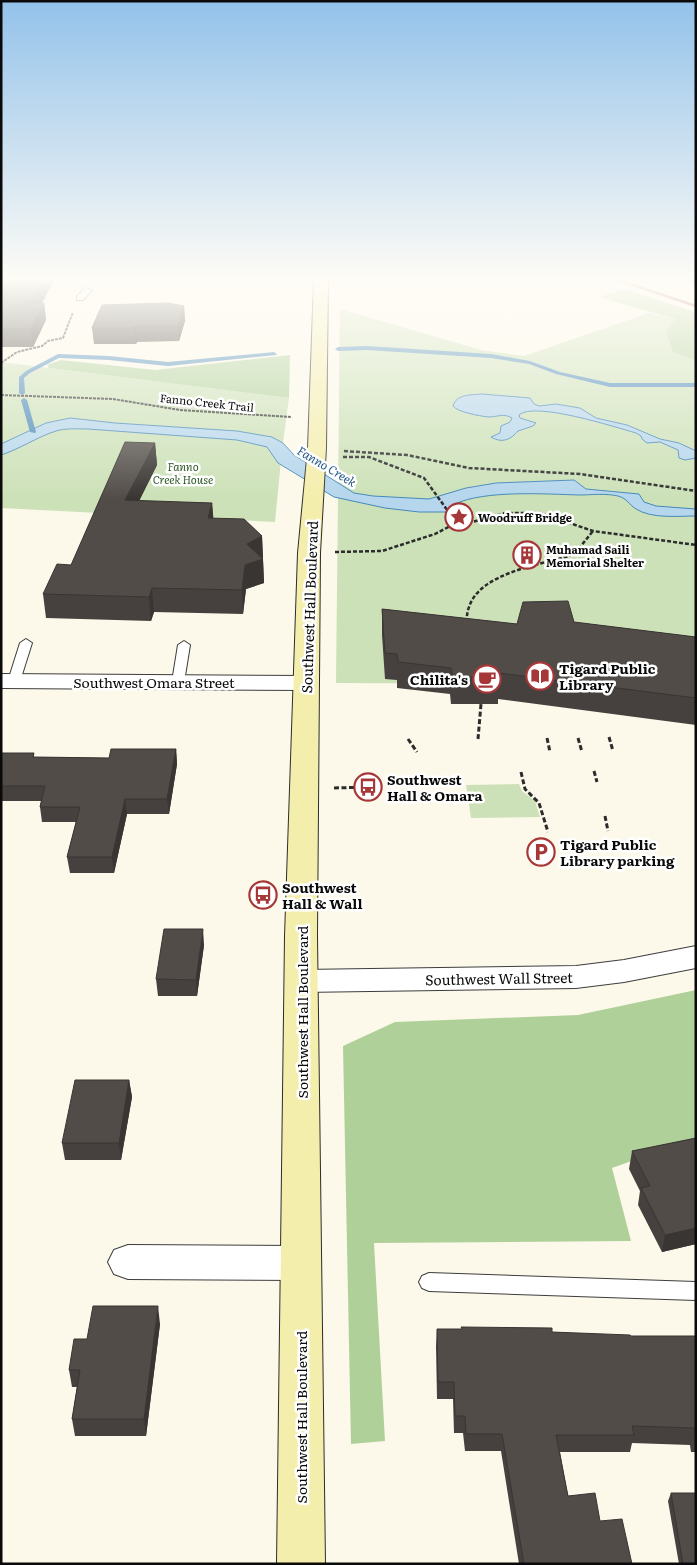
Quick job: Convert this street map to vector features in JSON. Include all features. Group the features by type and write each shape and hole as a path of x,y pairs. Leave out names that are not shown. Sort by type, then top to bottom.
{"main road":[{"name":"Southwest Hall Boulevard","path":"301,1564 301,981 306,683 310,553 317,448 319,353"}],"street":[{"name":"Southwest Omara Street","path":"8,681 306,683"},
{"name":"Southwest Wall Street","path":"301,981 576,977 624,971 696,957"},
{"path":"128,1262 301,1263"}],"lane":[{"path":"8,681 26,643"},
{"path":"178,682 184,645"},
{"path":"429,1282 696,1291"}],"path":[{"path":"1,363 15,353"},
{"name":"Fanno Creek Trail","path":"1,395 113,399 180,410 291,418"},
{"path":"344,451 406,455 469,468 580,474 696,491"},
{"path":"344,457 369,457 424,478 450,514 458,521"},
{"path":"310,553 382,551 434,534 458,521 470,522 505,513 534,512 557,516 577,526 593,531 696,545"},
{"path":"467,628 467,611 471,601 481,590 509,573 576,552 593,531"},
{"path":"532,560 538,565"},
{"path":"478,739 481,704"},
{"path":"609,737 613,751"},
{"path":"547,738 550,752"},
{"path":"578,738 582,752"},
{"path":"408,739 417,752"},
{"path":"594,771 596,782"},
{"path":"521,772 525,789 539,803 548,832"},
{"path":"304,788 368,787"},
{"path":"605,816 608,831"}],"green space":[{"path":"340,353 503,353 524,356 533,353 676,353 696,361 696,685 336,683"},
{"path":"676,353 696,353 696,361"},
{"path":"290,355 289,398 49,368 47,365 61,360 155,370"},
{"name":"Fanno Creek House","path":"1,362 289,398 275,522 1,508"},
{"path":"519,784 522,791 535,801 540,817 471,818 466,785"},
{"path":"696,990 696,1138 612,1168 631,1241 374,1243 385,1441 351,1444 343,1046 395,1022 578,1015"}],"water":[{"path":"482,394 530,398 534,404 539,406 556,404 580,408 596,418 627,425 660,439 679,443 696,451 696,458 685,460 679,458 678,450 660,442 647,443 636,433 594,421 541,411 527,412 519,415 520,418 536,423 533,426 518,431 506,440 495,439 491,437 500,433 501,426 510,422 512,418 506,416 488,417 474,415 453,406 457,399 461,397"},
{"path":"70,418 237,431 272,437 283,443 294,455 354,493 373,496 429,499 466,488 496,483 574,480 586,489 639,494 644,502 656,506 696,509 696,516 650,514 636,509 621,497 603,494 498,495 455,504 457,507 452,512 419,512 385,508 334,497 278,463 267,447 237,440 68,429 49,434 1,455 1,444 46,423"}],"building":[{"path":"125,442 155,443 125,500 212,503 208,518 244,519 262,536 247,544 263,559 245,565 242,590 152,588 149,597 43,594 57,564 71,565"},
{"path":"568,601 574,622 696,637 696,698 499,673 500,677 453,677 451,668 398,662 397,654 385,653 382,609 517,624 523,602"},
{"path":"111,749 176,749 167,799 125,799 112,857 67,857 80,807 40,807 45,786 1,786 1,753 34,753 33,757 109,758"},
{"path":"164,929 203,929 196,980 156,979"},
{"path":"75,1080 129,1080 119,1143 62,1143"},
{"path":"696,1138 696,1228 665,1235 641,1188 650,1186 632,1151"},
{"path":"93,1306 158,1306 144,1419 72,1419 80,1370 69,1370 74,1339 87,1339"},
{"path":"461,1327 552,1328 552,1332 631,1336 696,1336 696,1435 694,1428 632,1426 634,1435 556,1435 568,1496 595,1493 600,1521 622,1519 632,1564 524,1564 502,1434 466,1434 465,1416 455,1416 454,1382 438,1382 437,1329 462,1329"},
{"path":"671,1493 696,1493 696,1564 683,1564"}],"waterway":[{"name":"Fanno Creek","path":"445,353 491,356 530,363 558,373 610,385 696,385"},
{"name":"Fanno Creek","path":"22,393 21,378 28,372 58,356 109,358 168,364 274,354"},
{"name":"Fanno Creek","path":"24,400 33,432"}],"place":[{"name":"Woodruff Bridge","path":"459,517"},
{"name":"Muhamad Saili Memorial Shelter","path":"527,555"},
{"name":"Tigard Public Library","path":"540,676"},
{"name":"Chilita's","path":"487,679"},
{"name":"Southwest Hall & Omara","path":"368,787"},
{"name":"Tigard Public Library parking","path":"541,852"},
{"name":"Southwest Hall & Wall","path":"263,895"}]}
